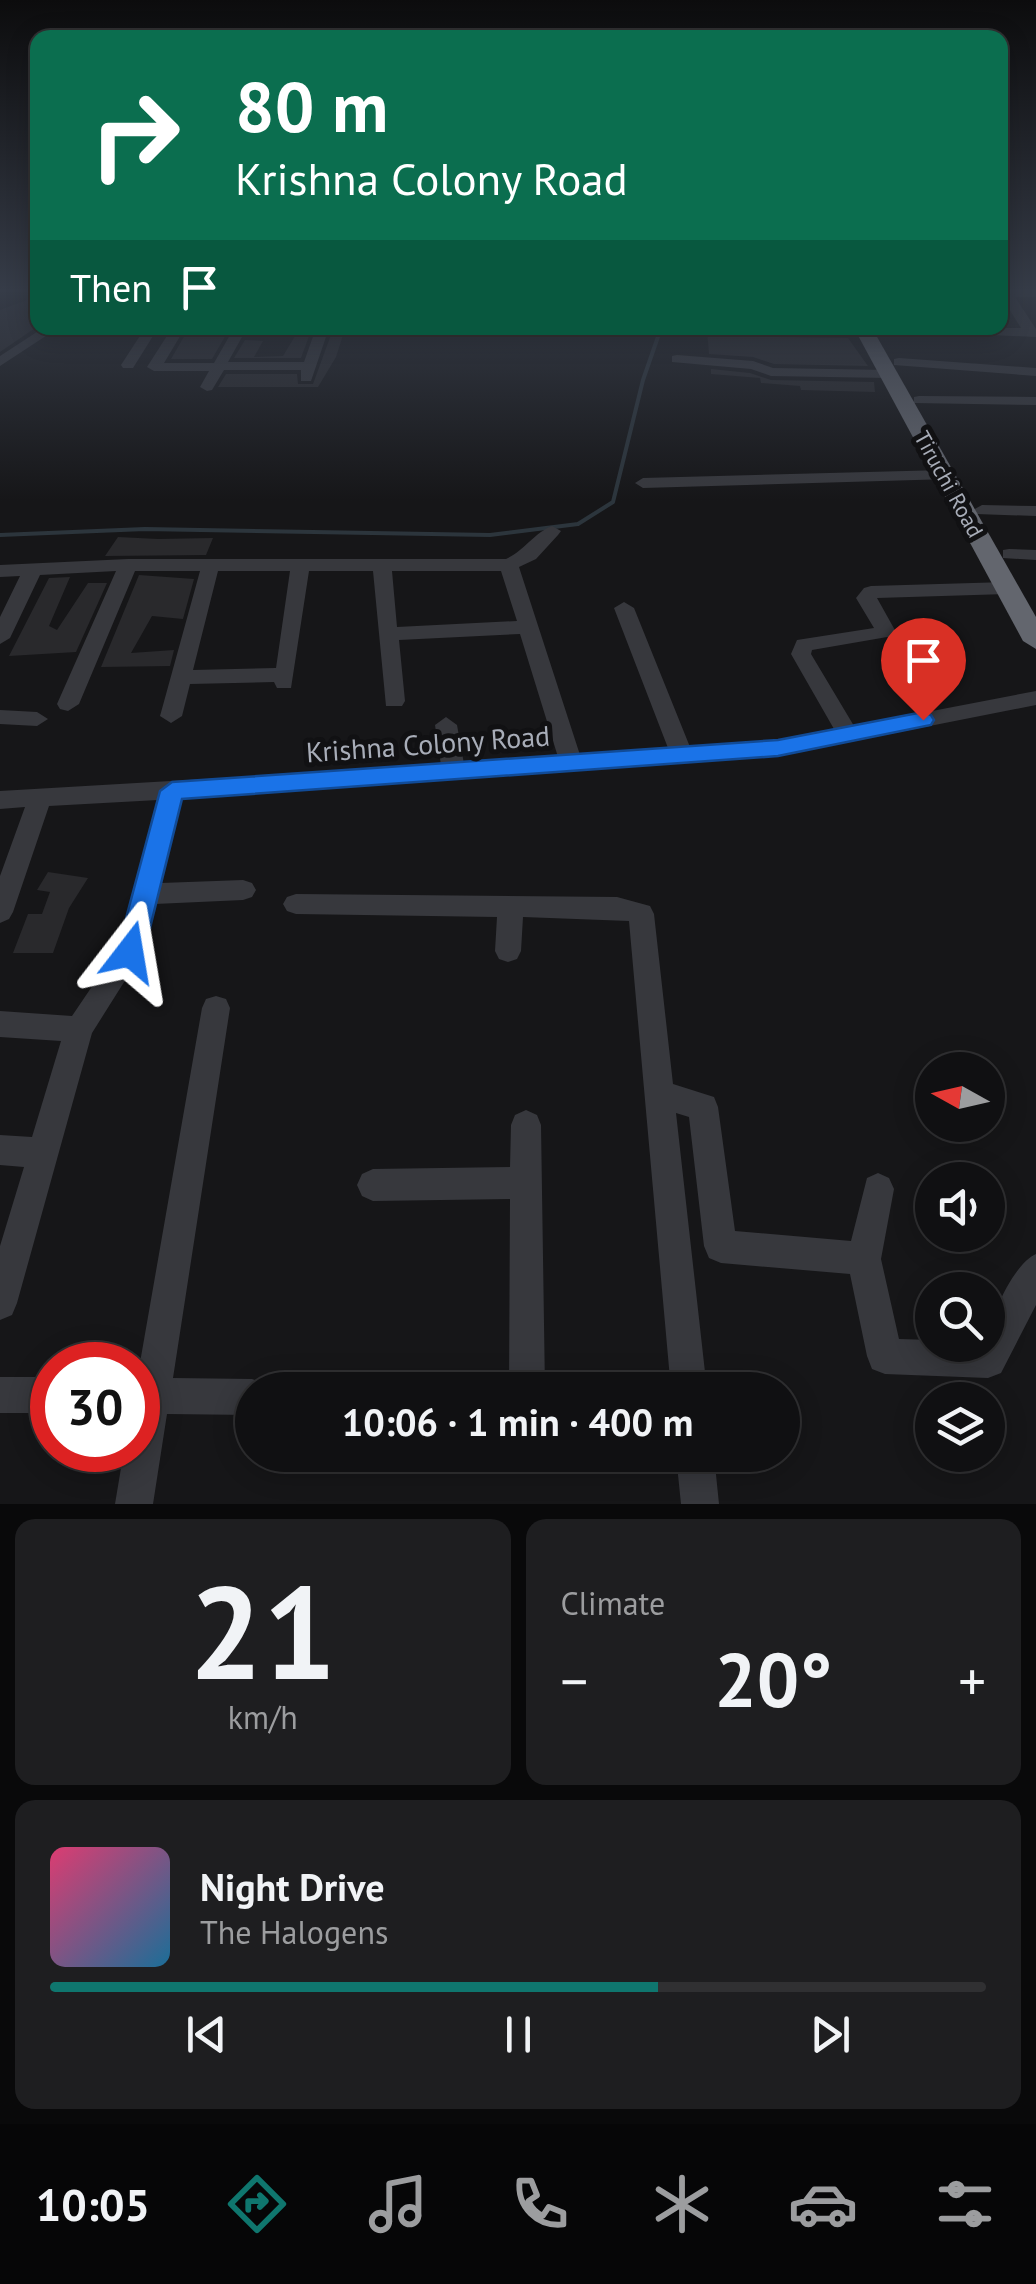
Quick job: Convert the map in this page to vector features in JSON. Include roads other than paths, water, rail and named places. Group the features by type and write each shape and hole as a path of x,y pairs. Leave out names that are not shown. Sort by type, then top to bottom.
{"highway":[{"name":"Tiruchi Road","path":"889,360 944,475 1036,641"},
{"path":"894,368 921,403 1036,598"}],"street":[{"path":"128,365 131,360"},
{"path":"159,360 154,368 218,366 307,372 311,360"},
{"path":"208,387 221,360"},
{"path":"696,360 753,364 770,372 894,368 1036,372"},
{"path":"921,403 1036,404"},
{"path":"643,484 944,475"},
{"path":"982,510 1036,511"},
{"path":"0,571 128,564 509,565 530,555 552,531"},
{"path":"1009,554 1036,555"},
{"path":"68,704 128,564"},
{"path":"382,565 394,702"},
{"path":"509,565 571,763"},
{"path":"172,716 210,566"},
{"path":"181,677 285,679 300,566"},
{"path":"0,638 34,568"},
{"path":"848,734 801,654 804,645 886,632 866,598 872,592 1007,588"},
{"path":"624,608 682,755"},
{"path":"388,634 528,627"},
{"name":"Krishna Colony Road","path":"0,800 778,748 1036,698"},
{"path":"0,717 37,719"},
{"path":"446,725 454,772"},
{"path":"0,1303 79,1029 130,952 172,791"},
{"path":"2,901 40,798"},
{"path":"145,894 243,890"},
{"path":"296,904 616,908 642,914 687,1372"},
{"path":"508,952 510,907"},
{"path":"156,1342 216,1008"},
{"path":"0,1024 79,1029"},
{"path":"659,1094 703,1107 722,1246 864,1258"},
{"path":"526,1125 527,1372"},
{"path":"0,1150 44,1153"},
{"path":"373,1185 526,1183"},
{"path":"878,1189 864,1258 886,1356 988,1360 1036,1271"},
{"path":"0,1395 30,1395"},
{"path":"160,1396 235,1397"},
{"path":"134,1504 138,1472"},
{"path":"697,1472 700,1504"}],"waterway":[{"path":"0,535 145,529 490,535 578,524 613,502 650,360"}]}
